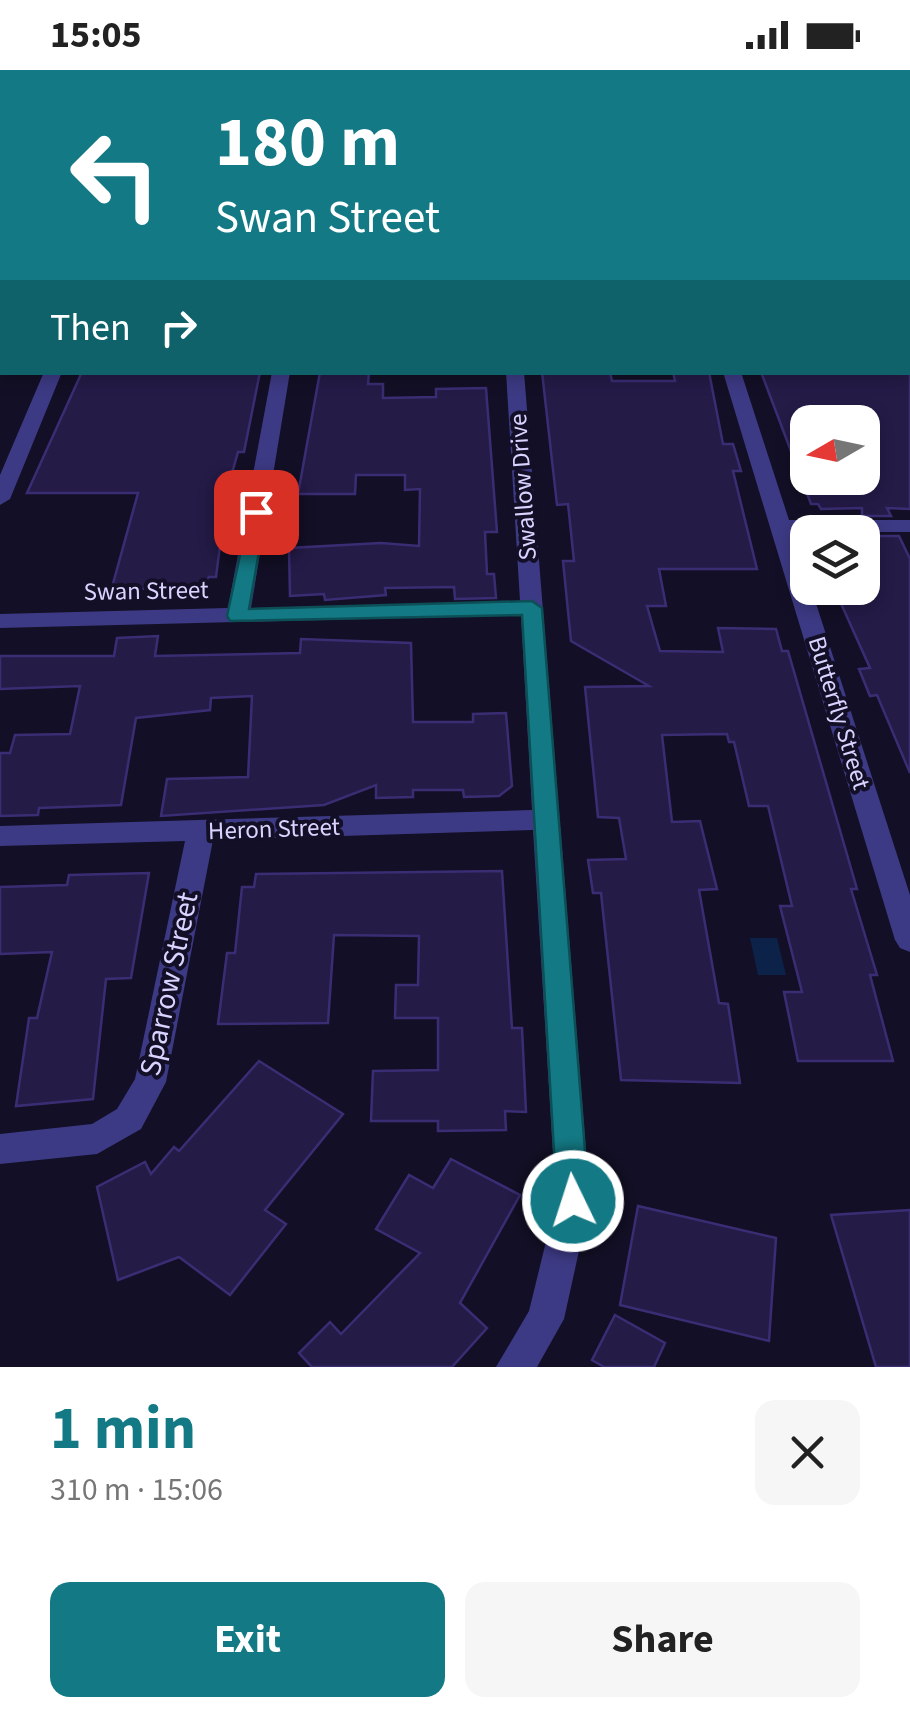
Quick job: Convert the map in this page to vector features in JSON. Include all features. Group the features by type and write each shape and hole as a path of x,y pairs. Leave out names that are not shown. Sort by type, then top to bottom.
{"street":[{"path":"0,498 52,375"},
{"path":"238,616 280,375"},
{"name":"Swallow Drive","path":"515,375 573,1201 546,1320 515,1367"},
{"name":"Butterfly Street","path":"733,375 910,940"},
{"path":"780,526 910,526"},
{"name":"Swan Street","path":"0,621 532,608"},
{"name":"Heron Street","path":"0,836 547,820"},
{"name":"Sparrow Street","path":"0,1149 98,1139 129,1119 150,1082 201,831"}],"water":[{"path":"750,938 777,938 786,975 758,975"}],"building":[{"path":"81,375 259,375 244,452 238,452 227,491 216,577 209,577 197,590 171,587 111,591 138,493 27,493"},
{"path":"319,375 369,375 368,384 383,384 383,398 436,397 436,389 486,388 497,532 485,532 487,574 494,574 496,598 455,599 454,587 385,588 386,595 325,600 324,594 290,596 289,548 381,543 419,546 420,489 405,490 405,475 356,475 355,494 298,494"},
{"path":"542,375 611,375 612,381 675,381 674,375 710,375 723,444 733,444 741,471 733,471 757,569 659,569 666,606 647,606 660,651 723,652 718,628 776,629 782,651 788,651 857,889 851,889 877,975 870,975 893,1061 798,1061 784,992 802,992 780,906 792,906 768,806 749,806 734,742 729,742 727,734 662,735 672,822 700,821 717,889 699,890 719,1003 728,1004 740,1083 621,1080 601,893 593,893 588,860 626,859 619,818 598,817 585,687 649,686 571,641 563,561 574,561 568,504 557,505"},
{"path":"762,375 910,375 910,509 887,508 891,516 880,516 862,515 862,508 821,509 818,504 811,504 808,495 880,495 880,405 790,405 790,449"},
{"path":"880,536 899,536 910,559 910,773 877,695 870,696 859,669 870,668 842,605 880,605"},
{"path":"158,636 155,656 300,653 301,639 411,643 413,722 473,722 473,714 506,713 512,786 499,796 464,797 463,790 413,790 413,797 376,798 376,785 324,805 161,816 167,779 248,777 252,696 211,698 210,710 136,718 121,805 39,808 38,815 0,816 0,753 10,753 15,735 70,734 80,686 0,689 0,656 114,656 117,638"},
{"path":"502,871 512,1028 522,1028 526,1112 505,1111 506,1130 438,1131 438,1121 371,1121 373,1071 438,1070 438,1018 395,1018 396,985 418,985 419,936 334,935 328,1023 218,1024 227,953 235,953 242,887 254,887 256,874"},
{"path":"149,873 131,978 106,979 93,1099 16,1106 29,1018 37,1018 52,952 0,954 0,887 67,885 69,875"},
{"path":"259,1061 343,1114 265,1210 286,1224 230,1295 179,1257 118,1280 97,1187 145,1162 151,1174 174,1147 179,1151"},
{"path":"451,1159 520,1195 460,1303 487,1328 452,1367 312,1367 299,1353 330,1322 341,1334 420,1253 376,1229 409,1175 433,1188"},
{"path":"638,1206 776,1238 769,1341 620,1305"},
{"path":"910,1210 910,1367 876,1367 831,1215"},
{"path":"615,1315 665,1343 654,1367 604,1367 592,1360"}],"route":[{"path":"256,512 238,616 532,608 573,1201"}]}
